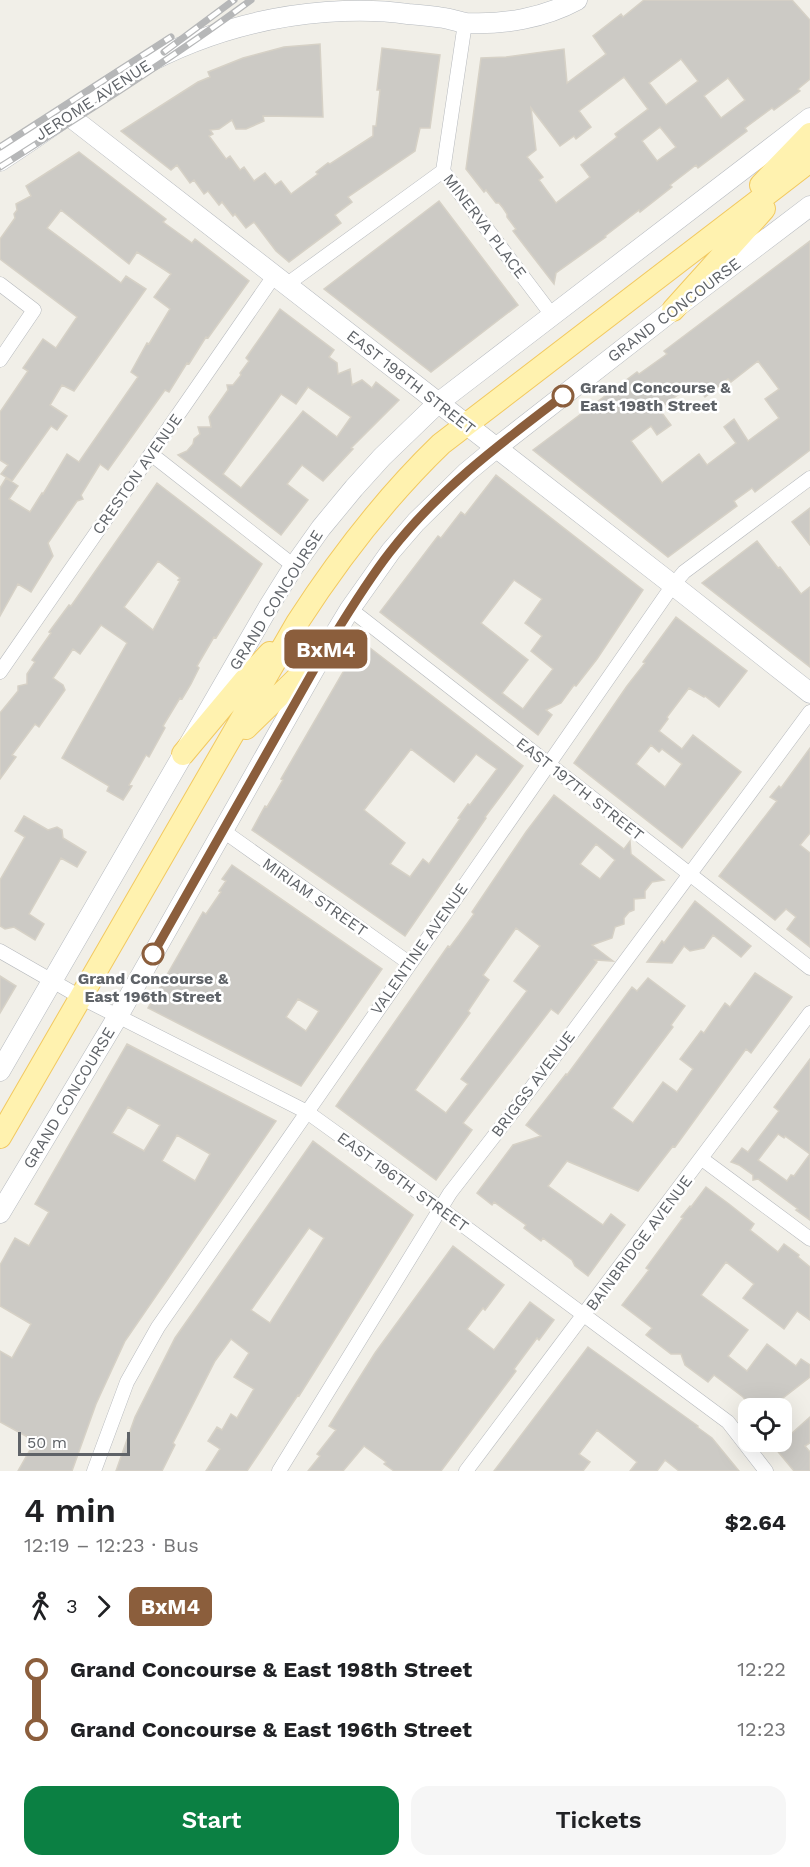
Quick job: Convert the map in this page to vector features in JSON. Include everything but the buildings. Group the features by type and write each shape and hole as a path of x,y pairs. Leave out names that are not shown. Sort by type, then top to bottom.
{"main road":[{"path":"719,230 810,134"},
{"path":"673,310 805,165"},
{"name":"GRAND CONCOURSE","path":"0,1137 297,623 346,550 394,491 441,444 465,424 805,165"},
{"path":"183,754 244,681 297,623"},
{"path":"226,747 324,652"}],"street":[{"name":"JEROME AVENUE","path":"0,161 98,92 134,70 208,37 244,26 306,15 370,11 405,13 465,23 497,22 524,19 549,12 576,0"},
{"name":"MINERVA PLACE","path":"465,23 443,171 552,315"},
{"name":"EAST 198TH STREET","path":"68,115 810,693"},
{"name":"GRAND CONCOURSE","path":"0,1071 268,606 321,528 354,488 382,457 438,403 810,118"},
{"name":"CRESTON AVENUE","path":"0,672 151,454 280,280 443,171"},
{"name":"GRAND CONCOURSE","path":"0,1213 118,1016 324,652 350,609 391,551 439,498 496,448 810,206"},
{"path":"0,284 34,310 0,360"},
{"path":"151,454 294,566"},
{"name":"VALENTINE AVENUE","path":"94,1471 127,1382 164,1317 673,585 684,572 810,478"},
{"name":"EAST 197TH STREET","path":"350,609 810,968"},
{"name":"BRIGGS AVENUE","path":"279,1471 450,1193 539,1078 810,712"},
{"name":"MIRIAM STREET","path":"222,830 409,963"},
{"name":"EAST 196TH STREET","path":"0,951 82,998 307,1112 728,1422 766,1471"},
{"name":"BAINBRIDGE AVENUE","path":"466,1471 810,1013"},
{"path":"702,1159 810,1239"}],"railway":[{"path":"164,52 234,0"},
{"path":"0,167 158,65 251,0"},
{"path":"0,147 171,37"}],"bus line":[{"name":"BxM4","path":"153,954 324,652 350,609 391,551 439,498 467,472 563,396"}],"place":[{"name":"Grand Concourse & East 198th Street","path":"563,396"},
{"name":"Grand Concourse & East 196th Street","path":"153,954"}]}
